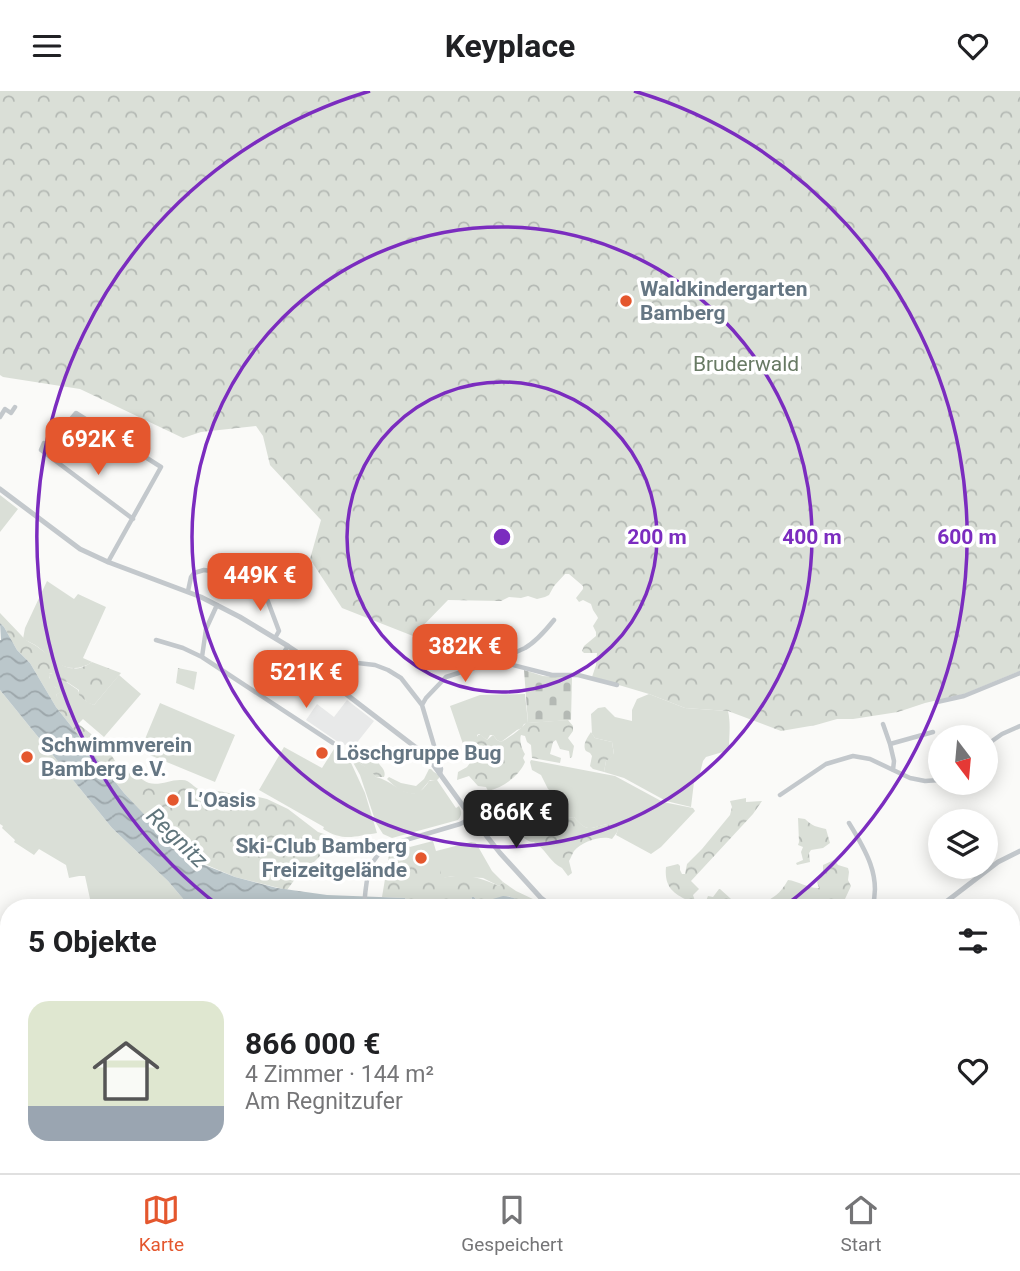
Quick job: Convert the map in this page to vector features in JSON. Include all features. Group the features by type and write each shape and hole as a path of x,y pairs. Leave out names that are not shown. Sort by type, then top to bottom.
{"street":[{"path":"0,417 5,409 10,413 15,407"},
{"path":"66,425 76,413 162,467 108,562"},
{"path":"44,443 41,450 133,519"},
{"path":"0,489 80,549 188,591 288,646 346,694 420,749 472,818 543,899"},
{"path":"188,591 194,573 211,571 260,592 267,599 279,631 275,638"},
{"path":"202,657 206,629 217,605"},
{"path":"500,663 505,657 532,643 554,619"},
{"path":"156,640 202,657 333,743"},
{"path":"258,692 288,646"},
{"path":"317,668 323,659 375,665 401,678 422,705 440,774"},
{"path":"422,705 446,677 500,663 542,673 578,675 617,685"},
{"path":"937,702 964,696 1020,673"},
{"path":"883,723 894,761 893,770"},
{"path":"998,737 1020,726"},
{"path":"890,744 928,733"},
{"path":"780,795 826,764 848,757 863,757 910,778 928,781"},
{"path":"365,899 371,865 389,845 472,818"},
{"path":"849,823 872,867 876,883 875,899"},
{"path":"950,899 1006,857 1020,851"}],"shaded area":[{"path":"347,700 374,721 352,746 341,744 306,720 317,704 334,717"}],"green space":[{"name":"Bruderwald","path":"0,91 1020,91 1020,671 964,694 898,712 837,719 781,731 728,711 685,708 592,677 597,653 582,651 596,636 593,626 598,618 591,604 583,600 579,602 576,598 583,586 569,574 565,574 549,595 537,599 528,596 509,597 501,601 448,600 413,636 342,608 310,559 321,520 270,465 263,436 256,426 201,432 183,438 80,389 0,375"},
{"path":"0,495 18,509 0,532"},
{"path":"47,581 74,599 78,594 106,607 83,658 92,662 87,665 69,668 60,665 23,639 25,628"},
{"path":"0,613 25,639 64,666 84,667 92,662 121,673 94,705 79,695 79,690 57,679 52,673 49,674 55,687 62,691 56,695 63,707 70,707 74,714 71,718 105,745 117,764 128,767 149,783 185,780 201,790 267,799 288,809 318,832 336,838 333,843 311,841 307,852 322,854 314,862 301,867 287,890 235,877 202,863 157,829 124,793 56,707 30,663 17,650 0,623"},
{"path":"178,668 197,672 194,690 176,683"},
{"path":"524,670 543,676 572,678 571,720 528,723"},
{"path":"53,673 94,705 119,675 141,694 104,737 83,719 78,724 65,711 56,695 61,691 50,679 49,674"},
{"name":"Schwimmverein Bamberg e.V.","path":"0,690 112,828 183,899 90,899 85,876 69,878 66,865 39,849 34,855 14,842 0,824"},
{"path":"525,694 528,723 501,742 493,735 487,740 479,734 477,739 464,747 450,706 480,695"},
{"path":"649,694 685,708 728,711 729,748 706,757 703,761 694,782 691,807 666,801 624,778 604,772 606,761 614,754 612,742 595,738 592,734 591,714 598,708 605,707 615,717 632,721 632,710 637,699"},
{"path":"160,703 235,735 215,782 140,751"},
{"path":"568,720 573,726 568,738 574,746 572,757 570,758 569,751 560,749 556,740 550,754 561,758 560,763 532,758 531,745 525,736 521,735 525,762 510,780 488,791 486,787 478,786 469,776 457,780 458,772 470,763 469,754 464,747 478,735 487,740 493,735 501,742 526,723"},
{"path":"591,732 595,738 612,742 614,755 606,761 604,772 590,766 592,756 585,746"},
{"path":"357,746 365,754 374,747 378,749 376,760 384,770 384,777 376,777 352,757 347,749"},
{"path":"284,747 322,768 334,749 350,760 365,793 377,833 337,836 259,790"},
{"path":"350,757 372,771 376,777 410,793 416,793 429,781 437,780 456,808 459,806 460,817 458,820 392,838 383,834 376,823 360,775"},
{"path":"531,760 615,776 663,802 693,808 695,811 651,854 616,835 618,830 607,824 589,828 574,817 563,816 567,806 548,789 541,775 532,770"},
{"path":"429,769 439,775 439,778 436,781 430,780 419,793 405,792 387,779 389,777 416,786 424,779"},
{"path":"746,798 746,802 762,801 691,881 699,889 693,895 694,899 686,899 671,889 666,867 678,864 682,874 685,874 687,864 730,815 730,801"},
{"path":"539,811 559,818 574,817 586,827 607,824 618,831 612,839 597,839 577,848 569,861 572,873 568,876 538,845 521,836 515,827 513,816 508,813 530,816"},
{"path":"798,818 826,829 830,843 823,848 811,850 810,862 797,865 796,863 803,860 803,847 798,845"},
{"path":"433,841 436,851 476,843 492,871 503,882 499,886 483,878 452,876 411,886 402,849"},
{"path":"407,845 423,855 419,869 423,876 430,876 434,867 439,865 442,878 471,877 499,886 503,882 533,899 515,899 508,896 496,899 382,897 390,849"},
{"path":"834,860 838,865 848,868 851,886 845,899 770,899 777,895 788,880 819,888 817,882 823,872 823,865"},
{"path":"720,889 731,899 707,899 708,896 713,897"}],"water":[{"path":"0,623 17,650 30,663 56,707 124,793 158,829 202,864 235,877 277,888 327,895 405,899 183,899 112,828 0,690"},
{"path":"503,896 517,899 493,899"}],"place":[{"name":"Waldkindergarten Bamberg","path":"626,301"},
{"name":"Löschgruppe Bug","path":"322,753"},
{"name":"Schwimmverein Bamberg e.V.","path":"27,757"},
{"name":"L’Oasis","path":"173,800"},
{"name":"Ski-Club Bamberg Freizeitgelände","path":"421,858"}],"water label":[{"name":"Regnitz","path":"177,838"}]}
